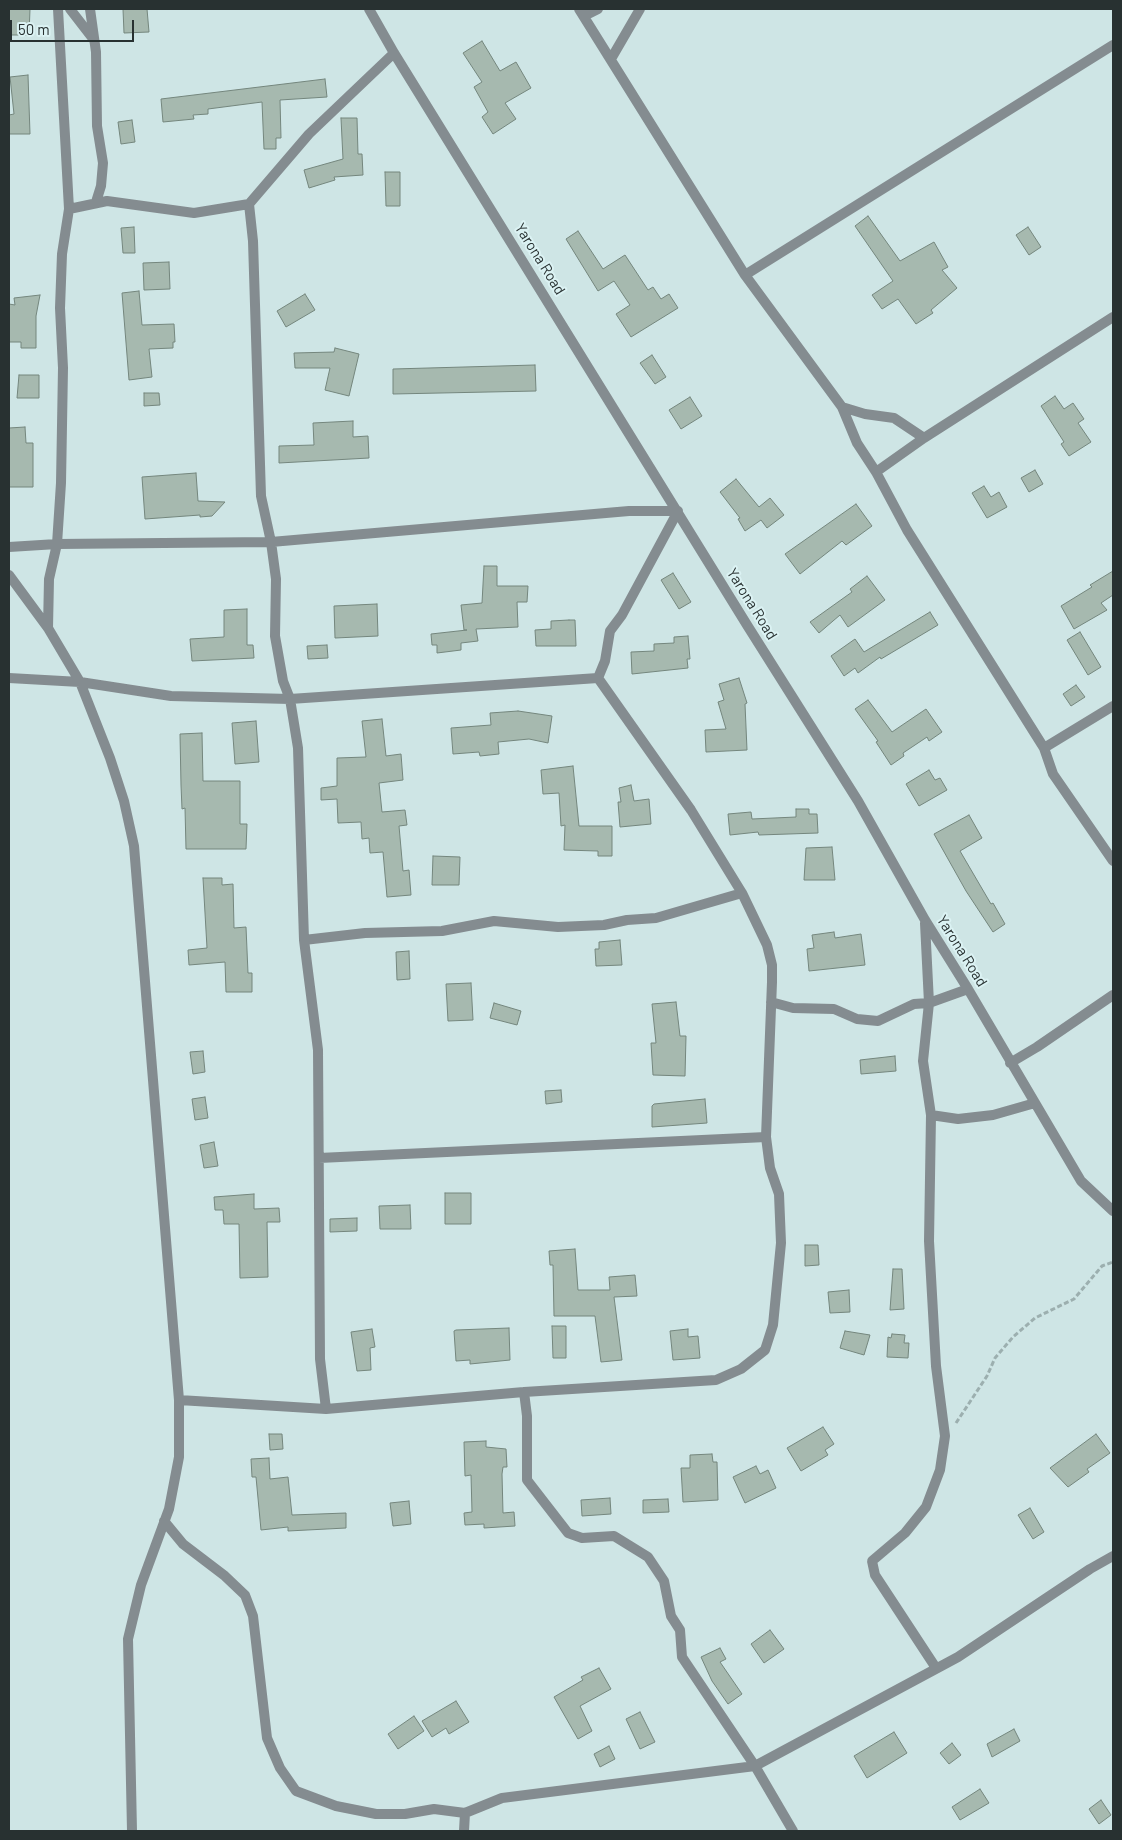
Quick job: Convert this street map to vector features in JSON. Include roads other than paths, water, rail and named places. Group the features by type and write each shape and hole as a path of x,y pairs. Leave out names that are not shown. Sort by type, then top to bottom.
{"street":[{"path":"48,628 49,579 57,544 61,483 63,368 60,308 62,254 69,209 58,9"},
{"path":"70,9 94,40"},
{"path":"90,9 94,40 98,126 103,163 96,202"},
{"name":"Yarona Road","path":"369,9 394,53 858,801 924,920 968,989 1081,1181 1113,1211"},
{"path":"598,9 581,12 744,275 842,407 857,444 876,472 907,530 1044,748 1053,774 1113,861"},
{"path":"611,59 640,9"},
{"path":"744,275 1113,45"},
{"path":"69,209 107,201 194,213 249,204 309,134 394,53"},
{"path":"249,204 253,242 260,496 271,542 276,579 275,636 283,681 290,700 298,748 304,940 318,1050 320,1359 326,1409"},
{"path":"876,472 924,438 1113,317"},
{"path":"842,407 865,414 894,418 924,438"},
{"path":"9,547 57,544 271,542 629,511 678,511 622,615 610,631 605,662 598,678"},
{"path":"9,576 48,628 80,682 116,775 134,846 179,1400 179,1457 164,1521 141,1585 128,1639 132,1831"},
{"path":"9,678 80,682 171,696 290,700 598,678"},
{"path":"179,1400 326,1409 524,1392 716,1380 740,1369 765,1350 773,1325 782,1243 779,1194 770,1168 766,1137 772,966 768,945 742,893 691,810 598,678"},
{"path":"1044,748 1113,706"},
{"path":"304,940 365,933 442,930 494,921 558,927 604,925 627,920 656,918 742,893"},
{"path":"924,920 929,1003 923,1061 931,1115 929,1241 936,1366 945,1436 940,1470 926,1507 905,1533 872,1561 875,1575 936,1668"},
{"path":"771,1002 793,1008 834,1009 857,1019 878,1021 914,1004 929,1003 968,989"},
{"path":"1010,1063 1037,1048 1113,996"},
{"path":"931,1115 958,1119 993,1116 1035,1103"},
{"path":"319,1158 766,1137"},
{"path":"524,1392 527,1416 527,1480 568,1533 582,1538 614,1536 648,1557 664,1581 671,1616 680,1630 682,1657 755,1766 793,1831"},
{"path":"164,1521 183,1544 225,1576 245,1595 252,1616 267,1738 280,1768 296,1792 336,1806 376,1814 405,1814 434,1809 465,1813 502,1798 755,1766 958,1657 1090,1569 1113,1556"},
{"path":"464,1831 465,1813"}]}
